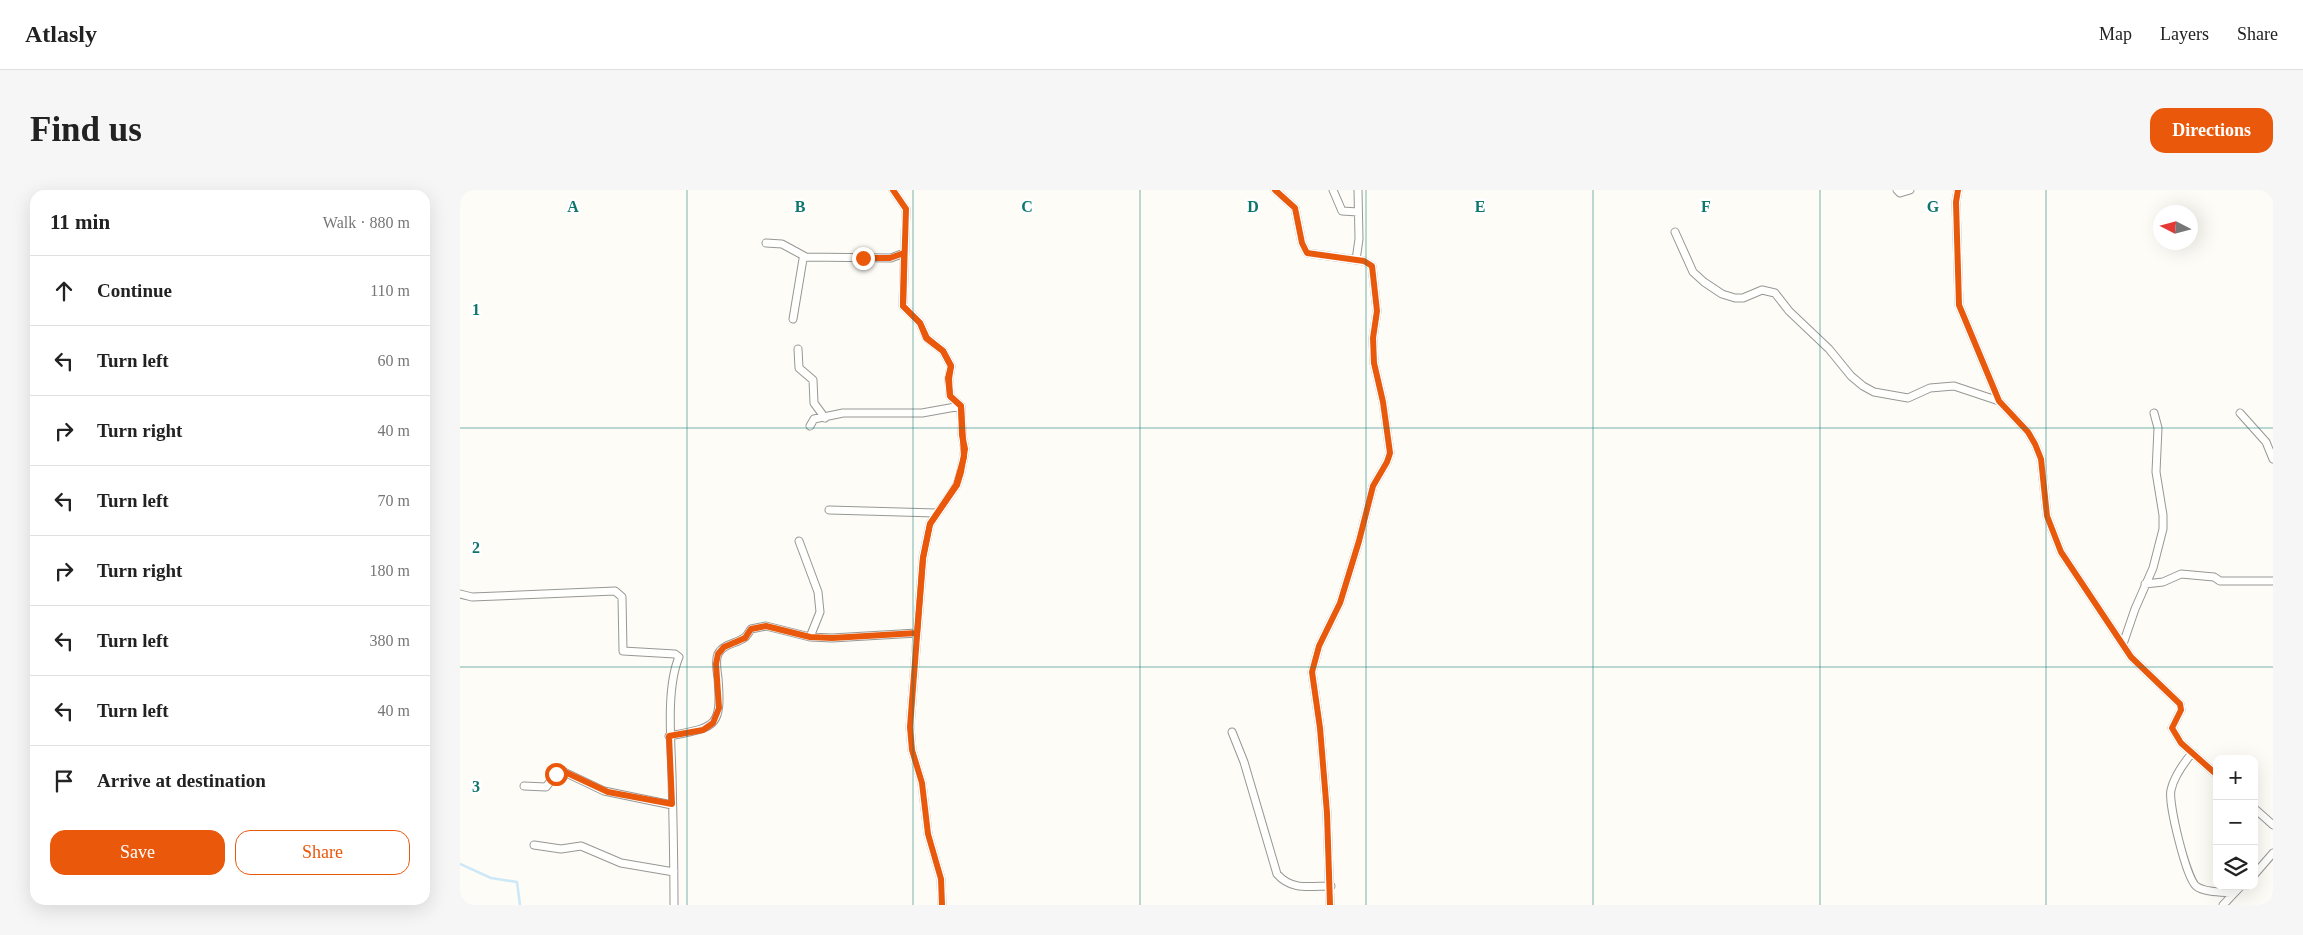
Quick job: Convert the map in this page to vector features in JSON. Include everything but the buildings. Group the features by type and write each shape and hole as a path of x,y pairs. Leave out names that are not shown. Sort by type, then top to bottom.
{"street":[{"path":"893,190 906,209 903,306 920,323 926,338 943,351 951,366 948,378 950,396 961,406 962,435 965,449 963,464 956,485 930,524 923,558 910,741 922,783 928,834 941,879 942,905"},
{"path":"1275,190 1295,208 1302,244 1307,254 1370,263 1374,270 1377,311 1373,338 1374,363 1383,402 1390,453 1373,486 1340,603 1318,646 1312,672 1320,728 1327,813 1331,886 1330,905"},
{"path":"1333,190 1342,211 1358,212"},
{"path":"1356,260 1358,190"},
{"path":"1897,190 1900,193 1910,190"},
{"path":"1956,191 1958,305 1999,401 2028,432 2035,444 2041,459 2047,516 2061,552 2137,664 2180,704 2181,710 2173,722 2172,731 2181,743 2213,771"},
{"path":"1675,232 1693,272 1704,282 1722,294 1735,298 1743,298 1762,290 1775,293 1789,310 1829,349 1851,376 1869,389 1895,397 1908,398 1930,388 1954,386 1999,401"},
{"path":"766,243 782,244 806,258 890,258 904,253"},
{"path":"793,319 801,263 806,258"},
{"path":"798,349 799,368 812,380 814,403 825,418"},
{"path":"810,426 814,419 844,413 922,414 961,406"},
{"path":"2122,644 2157,557 2163,529 2163,515 2156,472 2158,428 2154,412"},
{"path":"2240,413 2266,442 2273,459"},
{"path":"829,510 936,513"},
{"path":"798,541 818,592 820,612 810,637"},
{"path":"2145,584 2163,582 2181,574 2214,577 2220,581 2273,581"},
{"path":"460,594 472,597 606,590 619,592 622,597 623,651 675,654 679,657 674,668 669,736 674,905"},
{"path":"669,736 703,730 713,723 719,708 717,658 724,647 745,638 751,629 766,626 810,637 832,638 917,633"},
{"path":"1232,732 1244,762 1277,874 1284,881 1292,885 1331,886"},
{"path":"2192,753 2178,771 2170,795 2171,810 2186,865 2193,882 2200,888 2234,893"},
{"path":"524,786 546,786 556,774 562,771 604,791 672,804"},
{"path":"2258,812 2273,825"},
{"path":"534,846 561,849 581,846 621,863 674,872"},
{"path":"2258,870 2273,853"},
{"path":"2223,905 2237,890"}],"waterway":[{"path":"460,864 491,878 517,882 520,905"}],"cycle path":[{"path":"893,190 906,209 903,306 920,323 927,338 943,351 951,366 949,379 950,396 961,406 962,435 965,449 957,485 930,524 923,558 910,727 912,750 922,783 928,834 941,879 942,905"},
{"path":"1275,190 1295,208 1302,243 1307,253 1364,261 1372,266 1377,311 1373,338 1374,363 1383,402 1390,453 1373,486 1340,603 1319,646 1312,672 1320,728 1327,813 1330,905"},
{"path":"1958,190 1956,202 1959,305 1999,401 2028,432 2035,444 2041,459 2047,516 2061,552 2131,657 2180,704 2181,710 2172,728 2181,743 2213,771"}],"route":[{"path":"556,774 562,771 608,792 672,804 669,736 703,730 713,723 719,708 716,664 718,654 724,647 745,638 751,629 766,626 810,637 832,638 917,633 923,558 930,524 956,485 964,457 961,406 950,396 948,378 951,366 943,351 926,338 920,323 903,306 904,253 890,258 863,258"}]}
